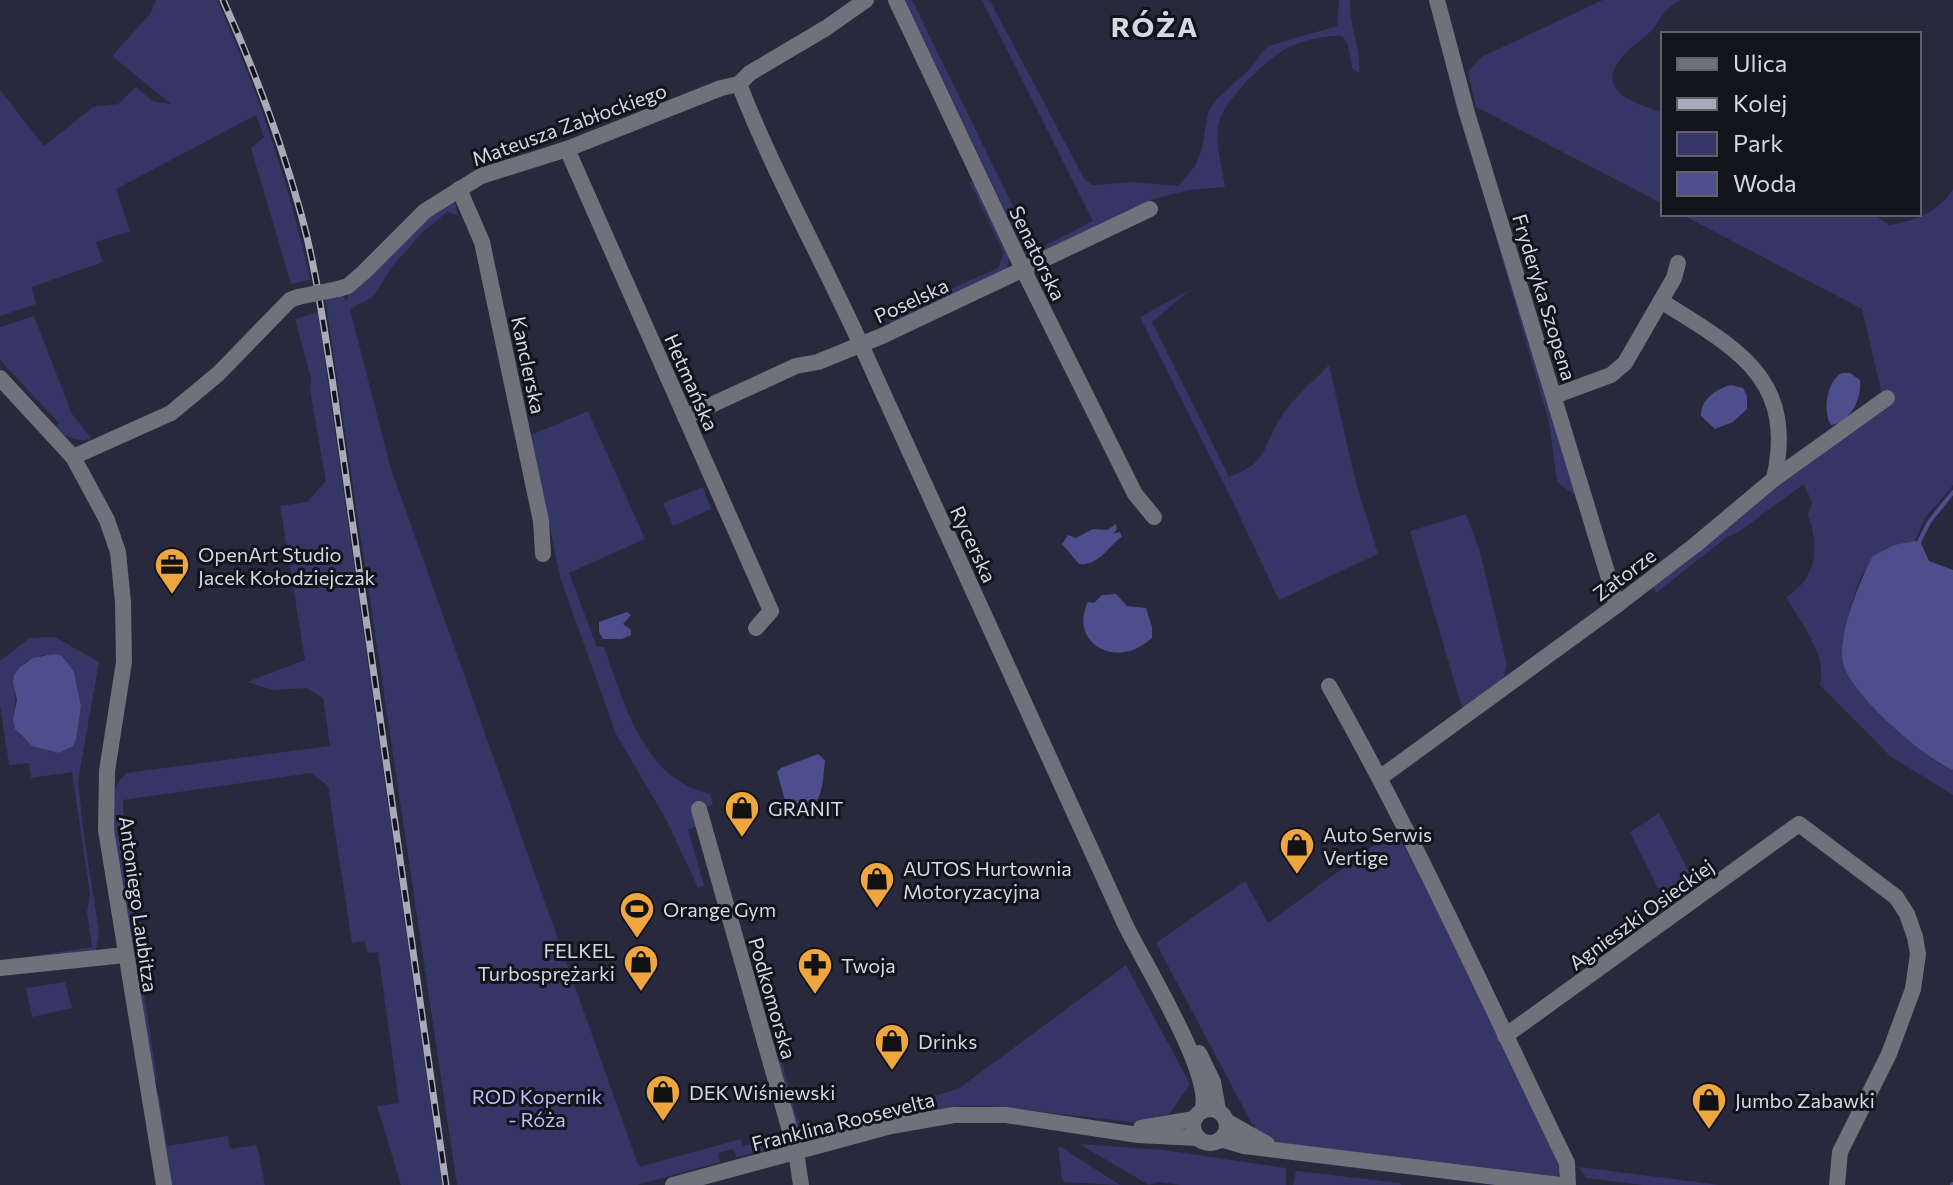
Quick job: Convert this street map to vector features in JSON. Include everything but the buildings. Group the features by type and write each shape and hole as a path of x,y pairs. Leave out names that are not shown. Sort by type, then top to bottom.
{"street":[{"name":"Mateusza Zabłockiego","path":"73,457 171,413 218,374 290,300 348,286 425,211 481,176 567,149 744,79 866,0"},
{"name":"Senatorska","path":"896,0 1023,269 1135,494 1154,517"},
{"name":"Fryderyka Szopena","path":"1437,0 1467,113 1617,605"},
{"name":"Rycerska","path":"744,79 747,106 861,343 1069,805 1138,950 1183,1033 1210,1115"},
{"name":"Hetmańska","path":"567,149 771,611 756,628"},
{"name":"Kanclerska","path":"459,189 482,242 541,521 543,554"},
{"name":"Poselska","path":"685,417 796,366 818,362 882,336 1150,209"},
{"path":"1554,396 1611,375 1625,363 1674,278 1678,263"},
{"path":"1661,301 1739,353 1770,391 1777,416 1774,479"},
{"name":"Antoniego Laubitza","path":"0,378 73,457 107,520 118,552 124,662 107,771 105,815 164,1185"},
{"name":"Zatorze","path":"1381,777 1617,605 1774,479 1887,398"},
{"path":"1329,686 1381,777 1567,1163 1568,1185"},
{"name":"Podkomorska","path":"699,809 796,1152 801,1185"},
{"name":"Agnieszki Osieckiej","path":"1505,1036 1799,824 1896,897 1907,914 1918,954 1913,989 1889,1054 1840,1152 1837,1185"},
{"path":"0,968 125,955"},
{"name":"Franklina Roosevelta","path":"673,1185 904,1123 964,1114 1006,1115 1138,1135 1197,1138 1208,1143 1224,1140"},
{"path":"1197,1138 1210,1115"},
{"path":"1210,1115 1224,1140 1244,1146 1467,1179 1561,1185"},
{"path":"1210,1115 1280,1150"},
{"name":"Franklina Roosevelta","path":"1119,1130 1210,1115"}],"green space":[{"path":"156,0 217,0 271,138 310,280 291,284 251,148 264,137 256,115 116,189 130,231 96,242 103,262 32,287 36,304 0,316 0,90 44,146 93,107 118,104 136,87 152,101 171,104 112,56 150,14"},
{"path":"905,0 912,0 1030,241 1042,247 1093,221 982,0 991,3 1085,180 1093,185 1133,182 1178,186 1195,166 1202,149 1208,113 1216,100 1250,69 1268,46 1337,26 1339,0 1350,0 1359,73 1352,68 1348,44 1342,36 1311,39 1288,47 1246,82 1220,119 1218,144 1225,187 1189,190 1150,200 1151,204 1033,258 1026,255"},
{"path":"1430,0 1607,590 1606,596 1575,495 1557,482 1549,422 1456,107"},
{"path":"1603,0 1681,0 1667,10 1614,69 1615,88 1622,95 1661,112 1661,203 1476,107 1468,72 1481,57"},
{"path":"975,181 1010,257 1006,270 892,325 889,317 998,268 1004,253 970,182"},
{"path":"1953,189 1953,485 1925,518 1915,541 1888,550 1866,569 1853,601 1843,662 1940,764 1953,770 1953,795 1890,756 1820,685 1820,662 1816,651 1786,597 1804,581 1813,561 1814,538 1808,515 1812,503 1804,484 1727,537 1656,593 1652,585 1885,407 1862,309 1685,216 1876,216 1889,225 1926,214"},
{"name":"ROD Kopernik - Róża","path":"452,201 458,215 447,212 424,231 394,264 373,297 350,309 390,466 639,1167 741,1139 743,1146 773,1139 769,1149 736,1157 734,1149 718,1153 720,1162 637,1185 457,1185 325,297 343,293 345,301 348,300 348,293 428,215"},
{"path":"1190,290 1152,322 1229,477 1258,459 1286,410 1329,365 1356,483 1378,554 1279,600 1140,317"},
{"path":"318,312 442,1185 401,1185 377,1106 399,1103 378,952 367,953 365,941 352,943 328,786 311,773 123,800 124,844 135,913 132,914 157,1080 152,1079 112,828 114,791 127,773 330,746 323,698 307,688 273,690 247,682 305,660 280,506 307,502 326,481 310,391 311,379 295,319"},
{"path":"34,316 72,414 92,439 76,439 59,431 55,427 59,423 0,360 0,327"},
{"path":"588,411 645,539 569,573 597,647 604,647 640,736 668,773 687,786 710,794 713,805 694,810 699,826 688,829 704,886 698,888 667,821 616,734 560,577 531,435"},
{"path":"703,487 711,509 673,526 663,503"},
{"path":"1466,514 1480,552 1507,665 1503,680 1463,711 1410,531"},
{"path":"55,637 99,662 78,781 99,931 96,950 36,958 32,956 92,947 87,912 90,894 72,772 31,778 29,763 9,765 0,705 0,661 30,638","holes":["43,655 74,672 81,706 76,740 59,753 28,742 17,731 14,715 13,683 25,662"]},
{"path":"1659,813 1697,889 1668,909 1630,832"},
{"path":"1395,830 1418,871 1562,1167 1557,1177 1282,1143 1253,1135 1255,1125 1156,943 1245,881 1268,923"},
{"path":"1126,965 1190,1084 1168,1116 1159,1115 1158,1125 990,1106 960,1106 897,1118 892,1108 958,1089"},
{"path":"65,982 72,1008 32,1017 26,988"},
{"path":"780,1055 797,1119 812,1130 878,1111 880,1123 812,1141 801,1137 796,1131 777,1061"},
{"path":"159,1095 167,1146 228,1136 230,1149 257,1145 265,1185 171,1185 155,1097"},
{"path":"1079,1144 1164,1150 1286,1168 1286,1185 1181,1185 1159,1182 1149,1185"},
{"path":"1058,1147 1061,1147 1120,1185 1065,1182"},
{"path":"1579,1167 1720,1185 1643,1185 1586,1178"},
{"path":"1296,1171 1401,1183 1401,1185 1293,1185"}],"water":[{"path":"1842,373 1850,373 1860,380 1859,394 1849,414 1831,425 1827,412 1828,397 1833,382"},
{"path":"1731,385 1743,388 1747,396 1747,409 1733,422 1715,429 1701,416 1701,410 1715,392"},
{"path":"1116,524 1113,534 1120,532 1122,537 1092,562 1079,564 1062,544 1068,535 1076,538 1093,529 1107,530"},
{"path":"1915,541 1921,543 1929,561 1953,570 1953,770 1924,752 1890,724 1860,692 1843,663 1846,624 1873,556 1894,545"},
{"path":"1116,594 1127,606 1146,608 1152,627 1152,638 1138,648 1124,652 1110,652 1099,647 1084,629 1083,616 1088,602 1094,603 1102,595"},
{"path":"627,612 631,615 623,624 631,630 631,635 622,639 603,639 599,622"},
{"path":"54,654 62,656 74,672 81,706 76,740 73,746 59,753 32,746 15,729 13,719 17,700 14,675 33,658"},
{"path":"818,754 825,760 821,790 814,804 798,806 785,800 777,772"}],"waterway":[{"path":"1919,542 1929,522 1953,492"}],"railway":[{"path":"223,0 276,132 301,214 315,275 446,1185"}],"place":[{"name":"OpenArt Studio Jacek Kołodziejczak","path":"172,596"},
{"name":"GRANIT","path":"742,839"},
{"name":"Auto Serwis Vertige","path":"1297,876"},
{"name":"AUTOS Hurtownia Motoryzacyjna","path":"877,910"},
{"name":"Orange Gym","path":"637,940"},
{"name":"FELKEL Turbosprężarki","path":"641,993"},
{"name":"Twoja","path":"815,996"},
{"name":"Drinks","path":"892,1072"},
{"name":"DEK Wiśniewski","path":"663,1123"},
{"name":"Jumbo Zabawki","path":"1709,1131"}],"district":[{"name":"RÓŻA","path":"1155,26"}]}
